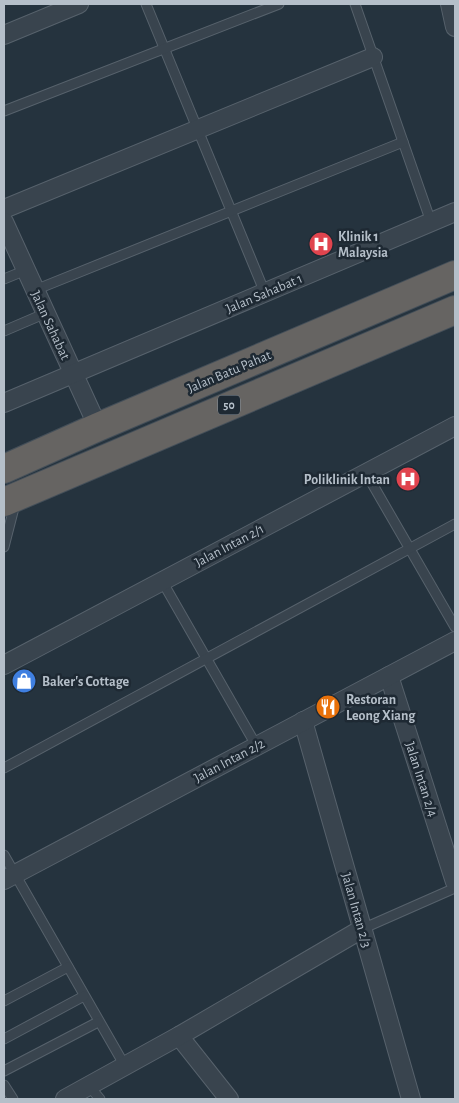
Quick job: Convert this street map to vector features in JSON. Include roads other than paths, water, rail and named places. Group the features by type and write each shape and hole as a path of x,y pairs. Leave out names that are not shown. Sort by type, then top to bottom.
{"highway":[{"name":"Jalan Batu Pahat","path":"4,470 98,427 455,275"},
{"name":"50","path":"10,499 455,310"}],"street":[{"path":"4,35 58,8 79,4"},
{"path":"450,4 455,27"},
{"path":"4,210 373,57"},
{"name":"Jalan Sahabat 1","path":"4,403 455,212"},
{"name":"Jalan Sahabat","path":"4,222 98,427"},
{"name":"Jalan Intan 2/1","path":"4,665 455,426"},
{"name":"Jalan Intan 2/2","path":"9,877 455,641"},
{"name":"Jalan Intan 2/4","path":"389,676 455,882"},
{"name":"Jalan Intan 2/3","path":"303,722 411,1099"},
{"path":"65,1099 94,1093 125,1066 362,929"},
{"path":"179,1036 229,1099"}],"lane":[{"path":"146,4 265,292"},
{"path":"4,111 279,4"},
{"path":"355,4 431,222"},
{"path":"35,290 403,142"},
{"path":"4,279 26,270"},
{"path":"4,331 46,313"},
{"path":"366,473 455,627"},
{"path":"4,547 10,499"},
{"path":"4,768 455,524"},
{"path":"162,581 256,745"},
{"path":"4,855 9,877 68,967 125,1066"},
{"path":"362,929 455,888"},
{"path":"4,1001 68,967"},
{"path":"4,1039 84,996"},
{"path":"4,1071 98,1022"},
{"path":"4,1085 13,1099"}],"place":[{"name":"Klinik 1 Malaysia","path":"321,244"},
{"name":"Poliklinik Intan","path":"408,479"},
{"name":"Baker's Cottage","path":"24,681"},
{"name":"Restoran Leong Xiang","path":"328,707"}]}
